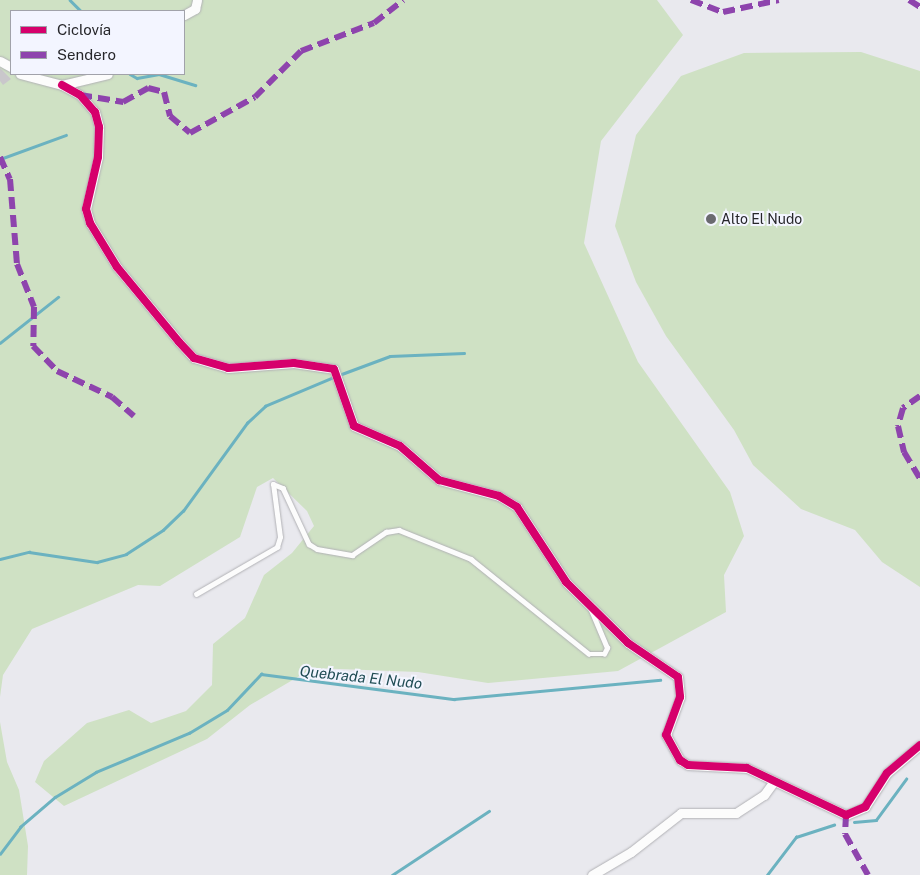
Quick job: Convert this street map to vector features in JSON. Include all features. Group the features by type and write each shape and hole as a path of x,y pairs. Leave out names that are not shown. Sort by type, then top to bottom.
{"street":[{"path":"185,14 195,9 197,0"},
{"path":"24,75 62,85 80,95 95,112 100,128 98,157 86,209 90,223 116,267 194,358 228,368 294,363 334,368 354,426 400,446 439,480 499,496 517,507 566,582 628,642 678,677 680,697 666,735 680,760 688,765 747,768 836,812 856,814 887,774 920,746"},
{"path":"62,85 104,75"},
{"path":"592,875 631,852 681,813 736,813 764,795 774,781"}],"lane":[{"path":"196,594 277,547 280,538 273,484 283,488 309,544 317,549 352,554 386,532 399,530 471,558 589,654 604,654 607,648 594,627 589,604"}],"green space":[{"path":"0,0 657,0 683,35 601,141 584,243 638,362 730,492 744,536 724,575 726,612 618,671 488,683 418,672 313,668 250,705 207,739 64,806 35,782 44,761 87,723 129,710 151,723 186,711 212,685 213,644 245,618 264,575 292,553 314,526 307,511 273,478 257,487 240,537 160,586 138,585 32,629 3,675 0,697"},
{"path":"861,52 920,71 920,587 882,562 855,530 801,509 753,465 734,430 666,336 636,282 615,226 636,135 681,76 744,53"},
{"path":"0,722 7,762 19,790 28,846 27,875 0,875"}],"building":[{"path":"0,68 11,79 3,85 0,81"}],"waterway":[{"path":"70,0 80,10"},
{"path":"132,75 137,78 154,75"},
{"path":"162,75 195,85"},
{"name":"Quebrada El Nudo","path":"0,159 66,135"},
{"name":"Quebrada El Nudo","path":"0,343 58,297"},
{"name":"Quebrada El Nudo","path":"339,375 390,356 464,353"},
{"name":"Quebrada El Nudo","path":"0,559 29,552 97,562 126,554 163,530 183,511 247,423 265,406 334,377"},
{"name":"Quebrada El Nudo","path":"0,854 20,827 55,797 96,772 189,733 227,710 261,674 454,699 660,680"},
{"path":"854,822 876,820 906,779"},
{"name":"Quebrada El Nudo","path":"392,875 489,811"},
{"path":"767,875 796,837 834,825"}],"marked path":[{"path":"80,95 123,102 148,88 164,92 170,116 190,133 255,97 301,51 374,23 403,0"},
{"path":"691,0 723,12 779,0"},
{"path":"909,0 920,7"},
{"path":"0,157 10,179 17,264 34,307 33,346 57,371 112,397 134,416"},
{"path":"920,396 903,408 898,426 904,452 920,479"},
{"path":"846,815 845,834 868,875"}],"cycle path":[{"path":"62,85 80,95 95,112 99,127 98,157 86,209 90,223 117,267 179,342 194,358 228,368 294,363 334,369 354,426 400,446 439,480 499,496 517,507 566,582 628,643 678,677 680,697 666,735 680,760 688,765 747,768 846,815 865,807 887,773 920,745"}],"place":[{"name":"Alto El Nudo","path":"711,219"}]}
